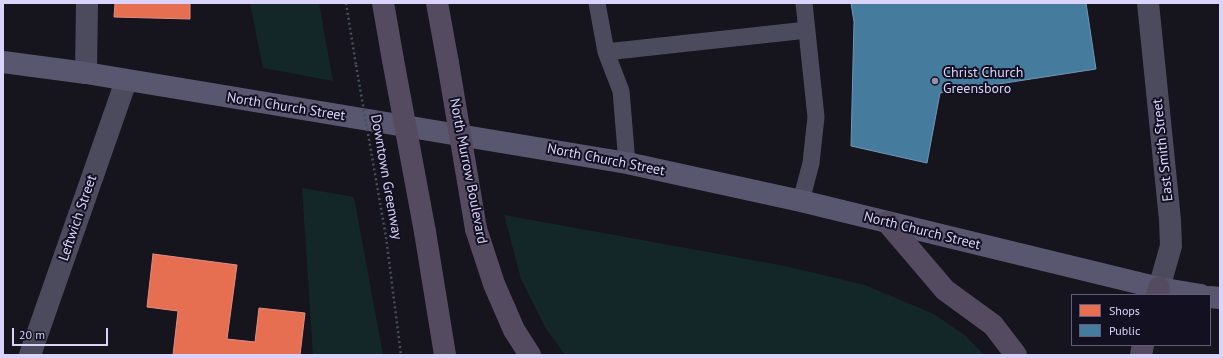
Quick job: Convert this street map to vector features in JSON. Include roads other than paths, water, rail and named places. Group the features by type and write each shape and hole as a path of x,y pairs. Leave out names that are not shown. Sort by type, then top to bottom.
{"main road":[{"path":"383,3 425,232 445,355"},
{"name":"North Murrow Boulevard","path":"437,3 476,229 497,290 514,330 530,355"},
{"path":"887,222 944,290 993,325 1016,355"}],"street":[{"path":"86,73 87,3"},
{"name":"East Smith Street","path":"1148,3 1170,220 1171,246 1158,292"},
{"name":"North Church Street","path":"3,62 86,73 126,81 627,163 800,201 887,222 1158,292 1187,294"},
{"name":"Leftwich Street","path":"30,355 126,81"}],"lane":[{"path":"597,3 606,52 621,91 627,163"},
{"path":"800,201 811,163 816,117 804,3"},
{"path":"606,52 807,30"}],"place":[{"name":"Christ Church Greensboro","path":"935,81"}]}
